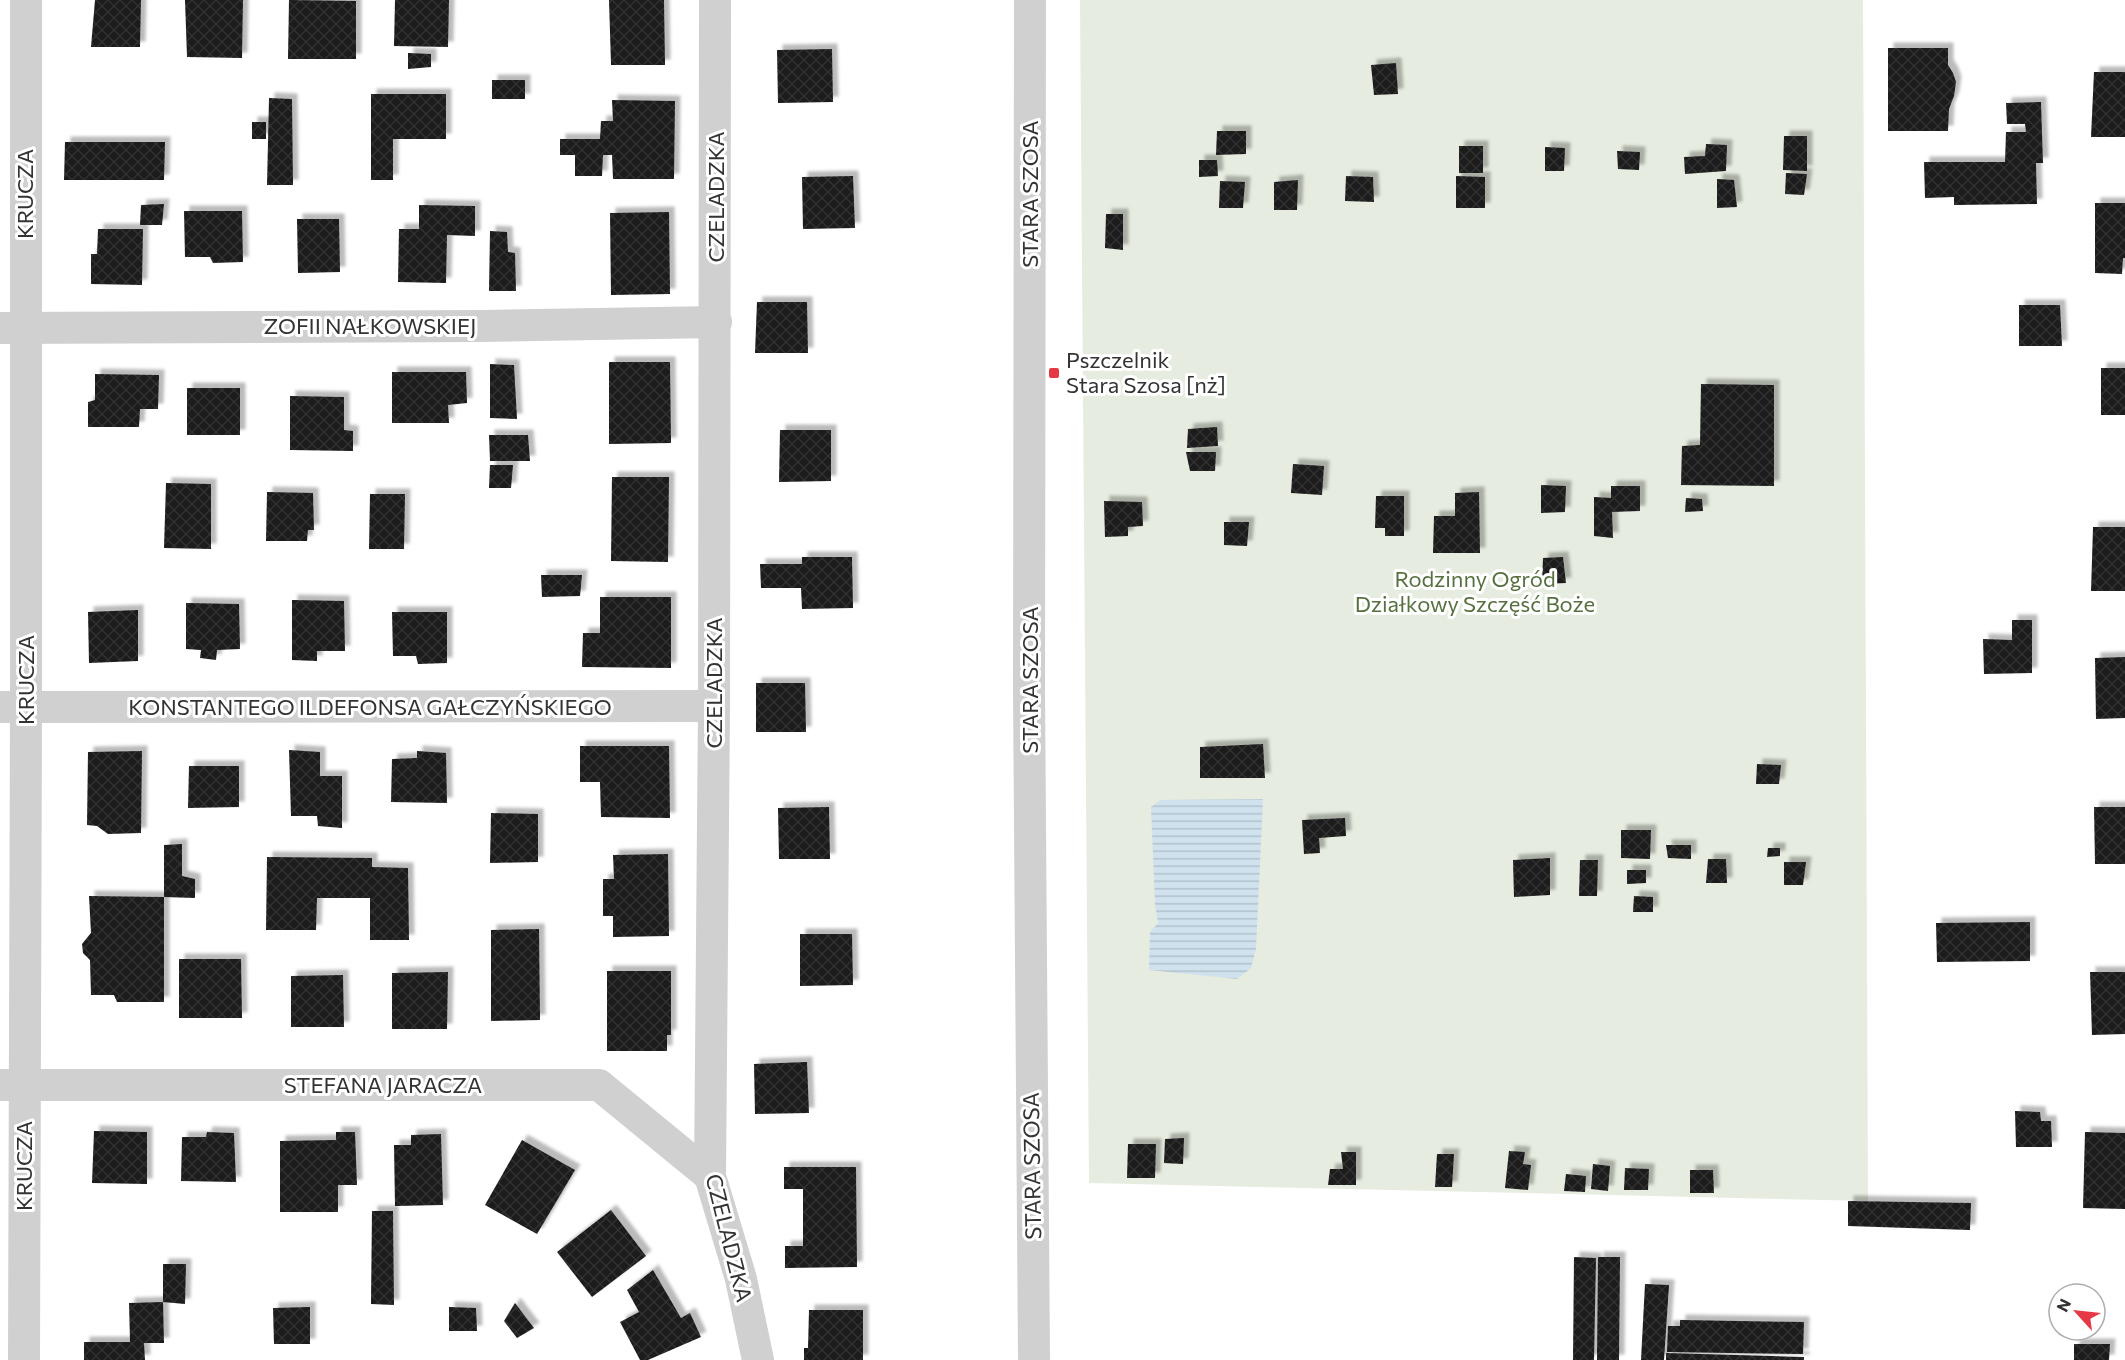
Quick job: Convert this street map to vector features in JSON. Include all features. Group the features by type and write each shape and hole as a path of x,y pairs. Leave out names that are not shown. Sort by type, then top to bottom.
{"street":[{"name":"KRUCZA","path":"24,1360 12,1085 13,328 26,0"},
{"name":"CZELADZKA","path":"715,0 713,1041 710,1176 741,1279 758,1360"},
{"name":"STARA SZOSA","path":"1030,0 1029,703 1034,1360"},
{"name":"ZOFII NAŁKOWSKIEJ","path":"13,328 483,326 716,322"},
{"name":"KONSTANTEGO ILDEFONSA GAŁCZYŃSKIEGO","path":"13,707 714,706"},
{"name":"STEFANA JARACZA","path":"12,1085 599,1085 710,1176"}],"green space":[{"name":"Rodzinny Ogród Działkowy Szczęść Boże","path":"1080,0 1863,0 1868,1201 1089,1183"}],"water":[{"path":"1263,799 1256,949 1251,968 1237,979 1149,970 1150,932 1158,923 1155,904 1151,807 1160,800"}],"building":[{"path":"95,0 141,0 140,47 91,47"},
{"path":"185,0 243,0 242,58 187,57"},
{"path":"289,0 356,1 356,59 288,59"},
{"path":"395,0 449,0 448,47 394,46"},
{"path":"609,0 664,0 665,65 611,65"},
{"path":"1888,48 1948,48 1948,65 1956,82 1949,109 1948,131 1888,131"},
{"path":"832,49 833,102 778,103 777,50"},
{"path":"408,53 431,54 431,67 408,69"},
{"path":"1396,63 1398,94 1374,95 1371,65"},
{"path":"2094,72 2125,72 2125,137 2091,137"},
{"path":"492,80 525,80 525,99 492,99"},
{"path":"371,94 446,94 446,139 393,139 393,180 371,180"},
{"path":"269,98 292,99 293,185 267,185"},
{"path":"612,100 675,101 674,179 613,179 612,155 603,155 602,176 575,176 575,155 560,155 560,139 600,139 601,121 613,121"},
{"path":"2041,102 2043,163 2036,163 2037,204 1954,205 1954,197 1925,198 1924,162 2005,162 2006,132 2026,132 2025,124 2007,124 2006,103"},
{"path":"252,122 266,122 266,139 252,139"},
{"path":"1217,131 1246,131 1246,154 1216,155"},
{"path":"1784,136 1807,136 1807,171 1783,170"},
{"path":"65,142 165,142 164,180 64,180"},
{"path":"1706,144 1727,145 1726,171 1685,174 1684,157 1705,156"},
{"path":"1459,146 1483,146 1483,173 1459,173"},
{"path":"1545,147 1565,148 1564,171 1545,171"},
{"path":"1617,151 1640,152 1639,170 1618,169"},
{"path":"1199,160 1217,160 1218,176 1199,177"},
{"path":"1786,173 1807,174 1804,195 1785,194"},
{"path":"853,176 855,228 803,229 802,177"},
{"path":"1346,176 1373,177 1374,202 1345,201"},
{"path":"1456,176 1485,177 1485,208 1456,208"},
{"path":"1717,179 1734,180 1737,207 1717,208"},
{"path":"1298,180 1297,210 1274,210 1274,182"},
{"path":"1220,181 1245,182 1243,208 1219,208"},
{"path":"2095,203 2125,203 2125,258 2123,258 2122,274 2095,273"},
{"path":"164,204 162,225 140,225 141,205"},
{"path":"419,205 475,206 475,236 447,235 446,283 398,282 399,229 419,229"},
{"path":"184,211 242,211 243,262 213,263 210,257 185,257"},
{"path":"669,212 670,294 611,295 610,213"},
{"path":"1106,214 1123,214 1123,250 1105,248"},
{"path":"297,219 339,219 340,272 298,273"},
{"path":"98,229 143,229 142,285 91,284 91,254 97,254"},
{"path":"490,231 507,232 508,252 515,253 516,291 489,291"},
{"path":"757,302 807,302 808,353 755,353"},
{"path":"2019,305 2060,305 2062,346 2019,346"},
{"path":"609,362 670,362 671,443 609,444"},
{"path":"490,364 514,365 517,419 490,418"},
{"path":"2101,368 2125,368 2125,415 2101,415"},
{"path":"392,372 466,372 467,403 448,405 449,423 392,423"},
{"path":"95,374 159,375 158,409 140,409 139,427 88,427 88,402 95,400"},
{"path":"1701,384 1774,385 1774,486 1681,485 1682,446 1700,445"},
{"path":"187,388 240,388 240,435 187,435"},
{"path":"290,396 344,397 344,430 353,431 353,451 290,450"},
{"path":"1217,427 1218,446 1187,448 1188,429"},
{"path":"780,430 831,430 831,481 779,482"},
{"path":"489,435 528,435 530,461 490,461"},
{"path":"1186,452 1216,452 1215,471 1190,471"},
{"path":"1293,464 1324,466 1322,495 1291,493"},
{"path":"490,465 513,465 511,488 489,488"},
{"path":"612,477 669,477 668,562 611,561"},
{"path":"166,483 211,484 211,549 164,548"},
{"path":"1541,485 1566,486 1565,512 1541,513"},
{"path":"1611,486 1640,486 1640,511 1612,512 1613,538 1594,536 1594,497 1611,498"},
{"path":"267,492 313,493 314,530 308,530 307,541 266,541"},
{"path":"1479,492 1480,553 1433,553 1434,516 1455,516 1455,493"},
{"path":"370,494 405,494 404,549 369,549"},
{"path":"1376,496 1404,496 1404,536 1385,536 1385,528 1375,528"},
{"path":"1686,498 1702,499 1703,511 1685,512"},
{"path":"1104,501 1142,502 1143,526 1128,527 1128,536 1105,537"},
{"path":"1224,522 1249,522 1247,546 1224,545"},
{"path":"2093,527 2125,527 2125,591 2091,591"},
{"path":"802,557 852,557 853,608 802,609 801,588 761,588 760,564 802,564"},
{"path":"1563,557 1566,583 1542,584 1543,558"},
{"path":"541,575 582,575 580,596 542,597"},
{"path":"600,597 671,597 671,668 582,667 583,633 600,633"},
{"path":"292,600 344,601 345,651 317,651 317,661 292,660"},
{"path":"186,603 239,604 240,649 217,650 216,660 200,658 201,650 186,649"},
{"path":"138,610 138,661 89,663 88,612"},
{"path":"392,612 447,612 447,663 418,664 416,656 393,656"},
{"path":"2012,620 2032,620 2032,673 1984,674 1983,639 2012,640"},
{"path":"2125,657 2125,718 2096,719 2095,658"},
{"path":"756,683 805,683 806,732 756,732"},
{"path":"1263,744 1265,778 1200,778 1200,747"},
{"path":"580,746 669,746 670,818 601,817 600,782 580,782"},
{"path":"289,750 320,752 320,776 342,776 342,828 318,826 317,816 291,816"},
{"path":"142,751 141,833 108,834 97,826 87,825 88,752"},
{"path":"417,751 446,753 447,803 391,802 392,759 417,758"},
{"path":"1757,764 1781,765 1779,784 1756,784"},
{"path":"189,766 239,766 239,807 188,808"},
{"path":"829,807 830,859 779,859 778,808"},
{"path":"2094,807 2125,807 2125,864 2095,864"},
{"path":"491,813 538,814 538,862 490,863"},
{"path":"1345,818 1346,836 1319,838 1320,853 1304,854 1302,820"},
{"path":"1621,830 1651,830 1650,859 1621,858"},
{"path":"182,844 182,876 195,879 195,898 164,897 164,845"},
{"path":"1666,845 1691,845 1691,859 1668,858"},
{"path":"1768,848 1780,848 1780,856 1767,857"},
{"path":"668,854 669,936 613,937 613,916 603,916 603,879 614,879 613,855"},
{"path":"267,857 372,858 372,867 408,868 409,940 370,940 370,898 317,898 316,930 266,930"},
{"path":"1550,858 1550,895 1514,897 1513,860"},
{"path":"1708,859 1726,859 1727,883 1706,883"},
{"path":"1580,860 1598,860 1597,896 1579,896"},
{"path":"1784,862 1806,862 1803,885 1784,885"},
{"path":"1627,870 1646,870 1646,883 1627,884"},
{"path":"89,896 164,897 164,1002 117,1002 114,995 91,995 90,960 83,953 82,944 91,933"},
{"path":"1634,896 1653,897 1653,912 1633,912"},
{"path":"2030,922 2030,961 1937,962 1936,923"},
{"path":"539,929 540,1020 491,1021 491,930"},
{"path":"800,934 852,934 853,985 800,986"},
{"path":"179,959 241,959 242,1018 179,1018"},
{"path":"607,971 671,971 671,1035 667,1035 667,1051 607,1051"},
{"path":"448,972 447,1029 392,1029 392,973"},
{"path":"2090,972 2125,972 2125,1034 2092,1035"},
{"path":"343,975 344,1027 291,1027 291,976"},
{"path":"807,1062 809,1113 755,1114 754,1064"},
{"path":"2015,1111 2040,1112 2041,1121 2051,1121 2052,1147 2016,1147"},
{"path":"94,1131 147,1132 147,1184 92,1183"},
{"path":"207,1132 234,1133 236,1182 181,1181 182,1137 206,1137"},
{"path":"336,1132 355,1132 357,1185 338,1185 338,1212 280,1212 280,1141 336,1140"},
{"path":"2085,1132 2125,1133 2125,1209 2083,1208"},
{"path":"441,1134 443,1205 395,1206 394,1145 411,1145 411,1135"},
{"path":"1184,1138 1183,1164 1164,1163 1165,1139"},
{"path":"522,1140 575,1170 537,1234 485,1205"},
{"path":"1128,1144 1156,1144 1155,1178 1127,1178"},
{"path":"1509,1151 1525,1152 1523,1164 1531,1165 1528,1190 1505,1188"},
{"path":"1341,1152 1356,1152 1356,1185 1328,1185 1330,1169 1343,1169"},
{"path":"1437,1154 1454,1154 1452,1187 1435,1187"},
{"path":"1593,1164 1610,1166 1608,1191 1591,1189"},
{"path":"784,1167 856,1167 857,1267 785,1268 785,1246 803,1246 803,1189 784,1189"},
{"path":"1625,1168 1649,1169 1648,1190 1624,1190"},
{"path":"1690,1170 1713,1170 1714,1193 1690,1193"},
{"path":"1566,1174 1586,1176 1585,1192 1564,1191"},
{"path":"1848,1201 1971,1203 1970,1230 1848,1226"},
{"path":"611,1210 646,1256 592,1297 557,1252"},
{"path":"372,1211 393,1211 394,1305 371,1304"},
{"path":"1574,1257 1596,1258 1594,1360 1573,1360"},
{"path":"1598,1257 1620,1257 1619,1360 1597,1360"},
{"path":"163,1264 186,1264 185,1304 163,1302"},
{"path":"653,1270 681,1318 690,1313 701,1337 648,1360 640,1360 620,1322 639,1312 627,1290"},
{"path":"1645,1284 1669,1285 1664,1360 1641,1360"},
{"path":"163,1302 164,1343 144,1343 145,1360 84,1360 84,1342 130,1342 129,1303"},
{"path":"515,1303 534,1328 517,1338 504,1321"},
{"path":"310,1307 310,1344 274,1344 273,1308"},
{"path":"449,1307 476,1308 477,1331 449,1331"},
{"path":"809,1310 863,1310 863,1360 804,1360 804,1348 808,1348"},
{"path":"1680,1320 1804,1322 1803,1354 1667,1352 1668,1326 1680,1326"},
{"path":"2074,1344 2110,1344 2109,1360 2074,1360"},
{"path":"1666,1353 1804,1357 1804,1360 1666,1360"}],"place":[{"name":"Pszczelnik Stara Szosa [nż]","path":"1054,373"}]}
